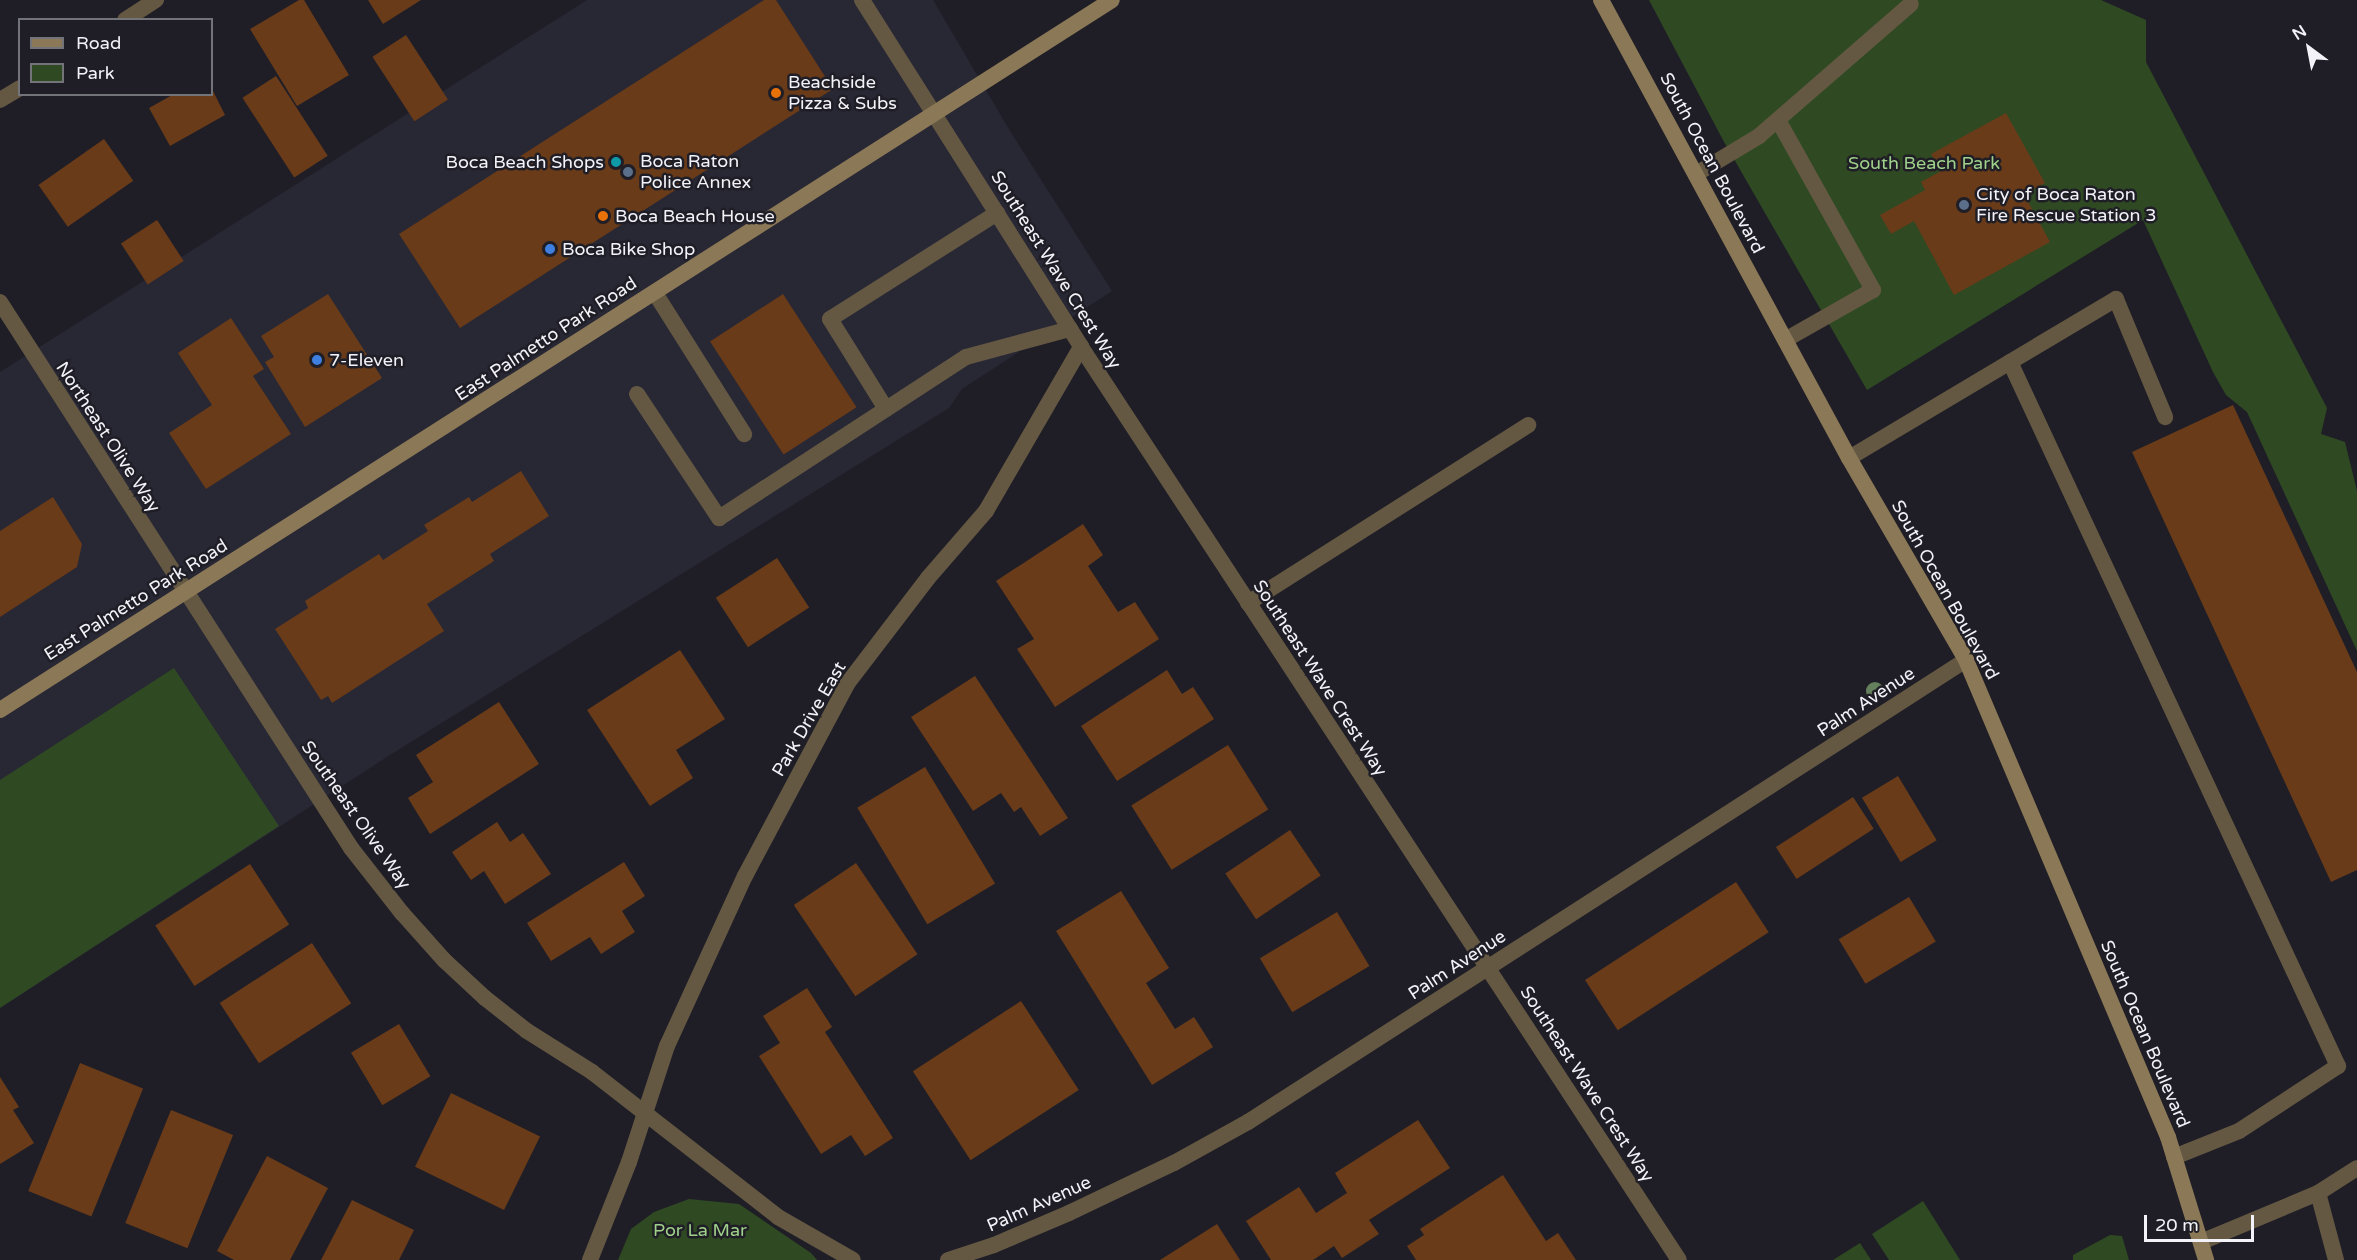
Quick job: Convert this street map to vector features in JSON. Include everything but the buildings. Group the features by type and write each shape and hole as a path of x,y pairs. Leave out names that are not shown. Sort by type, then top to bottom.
{"main road":[{"name":"East Palmetto Park Road","path":"0,710 1112,0"},
{"name":"South Ocean Boulevard","path":"1601,0 1849,458 1966,660 2163,1126 2206,1260"}],"street":[{"path":"128,18 156,0"},
{"name":"Southeast Wave Crest Way","path":"862,0 1081,347 1679,1260"},
{"path":"1696,174 1759,136 1911,4"},
{"path":"0,100 18,89"},
{"path":"1778,120 1873,290 1785,340"},
{"path":"886,409 830,319 997,213"},
{"path":"655,293 744,434"},
{"path":"1849,458 2116,299 2165,417"},
{"name":"Northeast Olive Way","path":"0,302 185,593"},
{"path":"637,394 718,518 771,477 886,409 966,357 1070,329"},
{"name":"Park Drive East","path":"646,1113 667,1046 745,876 847,684 928,578 986,511 1081,347"},
{"path":"2010,362 2338,1066 2239,1131 2174,1156"},
{"path":"1248,603 1528,426"},
{"name":"Southeast Olive Way","path":"185,593 351,848 402,913 444,960 485,998 527,1031 592,1072 646,1113"},
{"name":"Palm Avenue","path":"948,1260 994,1245 1069,1213 1174,1163 1248,1122 1966,660"},
{"path":"590,1260 646,1113 778,1217 853,1260"},
{"path":"2200,1242 2318,1193 2357,1168"},
{"path":"2318,1193 2336,1260"}],"shaded area":[{"path":"587,0 933,0 1010,131 1112,291 962,389 949,408 390,755 0,1008 0,372"}],"green space":[{"name":"South Beach Park","path":"1649,0 2101,0 2146,20 2146,62 2327,408 2321,434 2345,442 2357,491 2357,651 2247,412 2226,395 2213,372 2143,220 1867,390 1723,140"},
{"path":"174,668 279,826 0,1008 0,780"},
{"name":"Por La Mar","path":"689,1199 739,1204 811,1253 817,1260 618,1260 631,1229 654,1212"},
{"path":"1923,1201 1960,1260 1889,1260 1872,1234"},
{"path":"2110,1235 2122,1236 2129,1260 2073,1260 2073,1255"},
{"path":"1860,1243 1871,1260 1833,1260"}],"place":[{"name":"Beachside Pizza & Subs","path":"776,93"},
{"name":"Boca Beach Shops","path":"616,162"},
{"name":"Boca Raton Police Annex","path":"628,172"},
{"name":"City of Boca Raton Fire Rescue Station 3","path":"1964,205"},
{"name":"Boca Beach House","path":"603,216"},
{"name":"Boca Bike Shop","path":"550,249"},
{"name":"7-Eleven","path":"317,360"}]}
